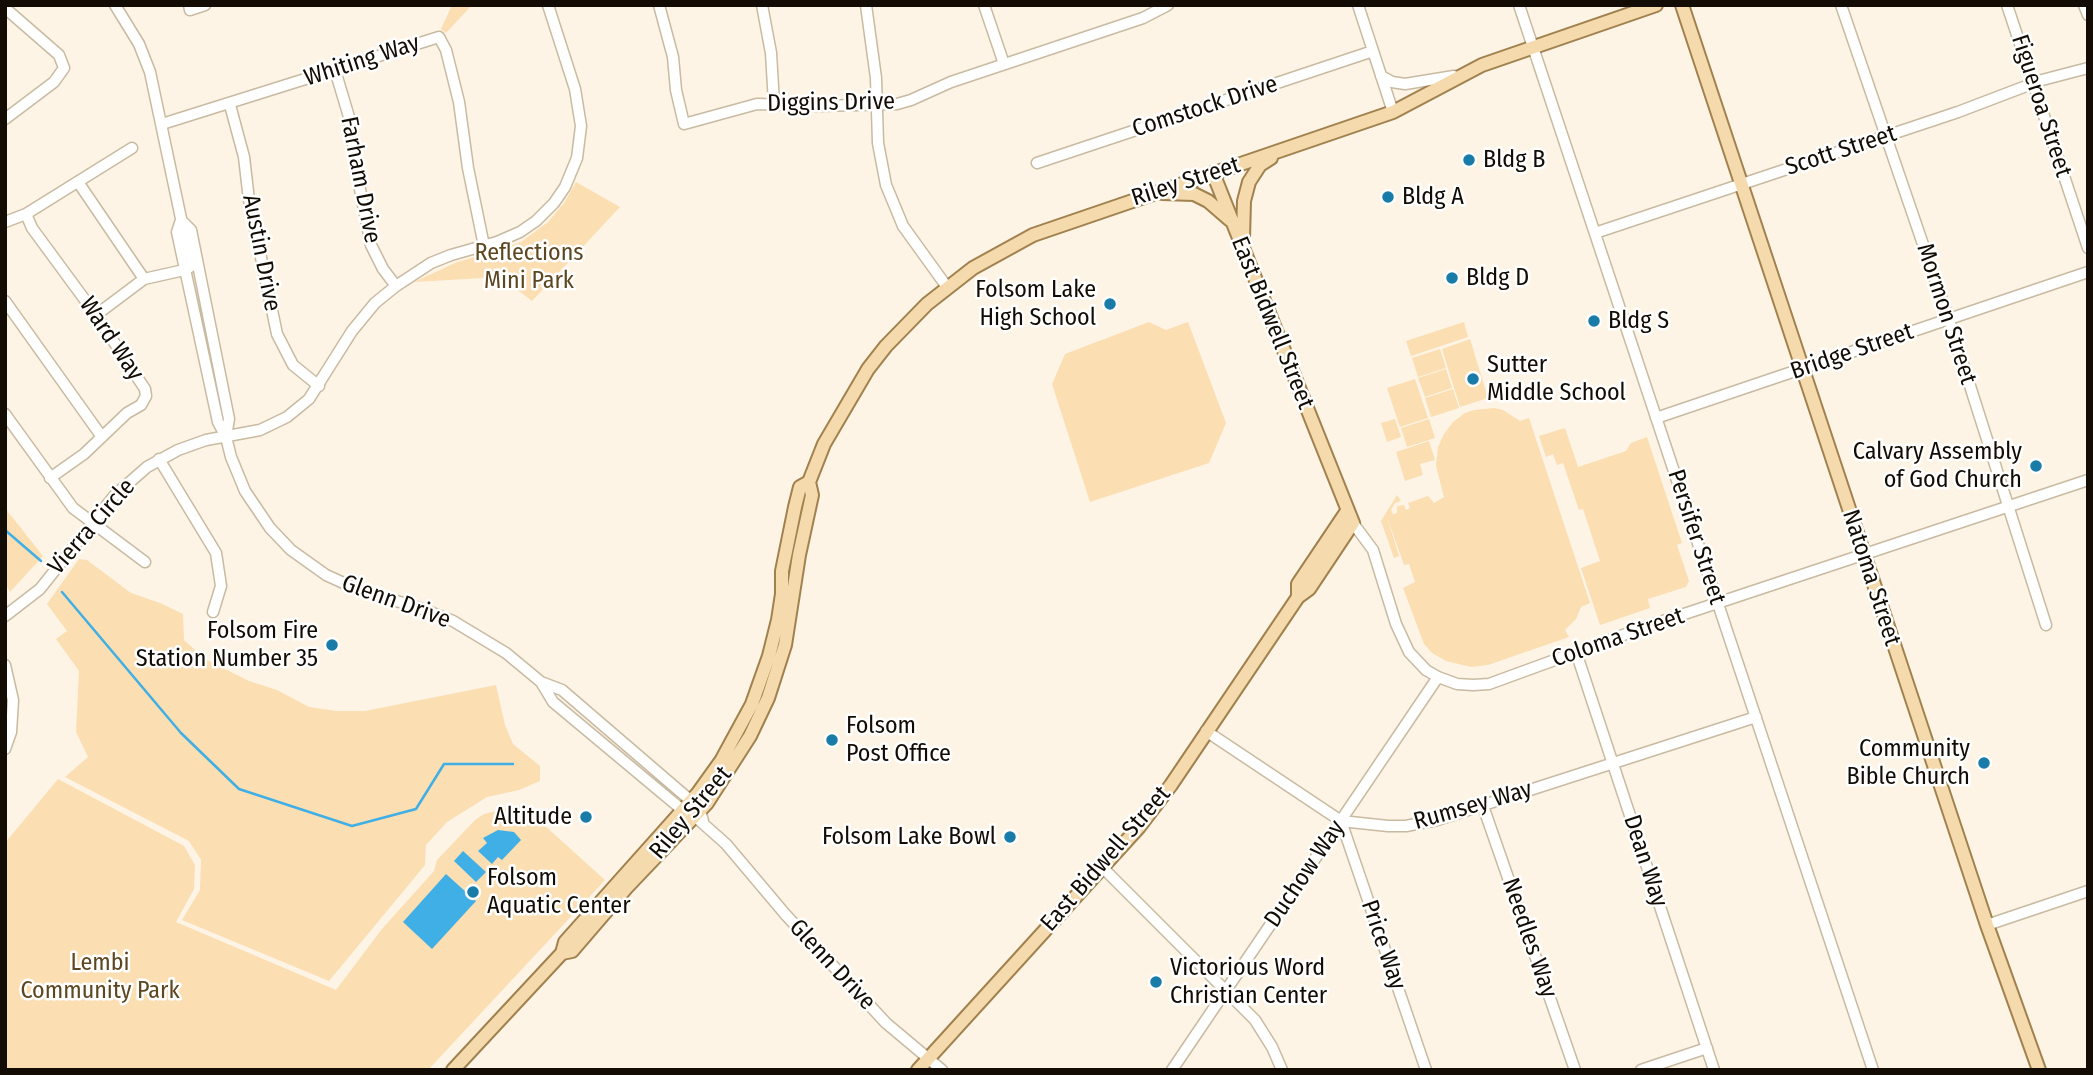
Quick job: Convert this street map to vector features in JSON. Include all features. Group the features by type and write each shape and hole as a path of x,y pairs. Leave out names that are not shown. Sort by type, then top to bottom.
{"main road":[{"name":"Riley Street","path":"453,1070 562,953 565,942 719,786 741,751 768,698 785,645 799,555 812,495 809,482 836,420 868,369 906,324 947,287 998,253 1033,235 1393,112 1462,75 1534,46 1657,5"},
{"name":"Natoma Street","path":"1682,5 1987,925 2039,1070"},
{"path":"1248,263 1242,232 1244,201 1249,182 1260,165 1296,146"},
{"name":"East Bidwell Street","path":"918,1070 1154,808 1298,597 1298,584 1350,517 1213,173"},
{"path":"1152,194 1194,194 1208,201 1233,223"},
{"name":"Riley Street","path":"693,812 740,729 760,683 778,620 782,571 794,507 800,487 809,482"},
{"path":"794,507 799,517 791,564 796,582"}],"street":[{"name":"Glenn Drive","path":"115,5 146,60 162,124 190,261 190,267 184,270 218,422 226,437 239,478 252,503 270,528 306,562 351,587 430,611 476,633 541,682 562,690 726,844 785,914 886,1023 942,1070"},
{"path":"189,5 190,10 205,5"},
{"name":"Vierra Circle","path":"5,616 40,589 120,490 159,459 206,440 260,430 280,421 298,409 318,386 352,331 375,303 396,286 431,263 520,232 546,213 565,187 577,158 581,126 578,101 548,5"},
{"name":"Diggins Drive","path":"659,5 671,47 684,124 740,107 774,103 877,106 911,100 951,82 1143,18 1168,5"},
{"path":"762,5 771,53 774,103"},
{"path":"866,5 873,44 881,164 894,206 915,244 947,287"},
{"path":"984,5 1004,64"},
{"path":"1358,5 1393,112"},
{"name":"Persifer Street","path":"1519,5 1873,1070"},
{"name":"Mormon Street","path":"1841,5 1948,318 2046,625"},
{"name":"Figueroa Street","path":"2007,5 2088,248"},
{"path":"2084,5 2088,15"},
{"path":"5,8 19,17 59,55 64,68 54,82 5,119"},
{"name":"Whiting Way","path":"162,124 230,105 439,37 446,50 458,102 484,246"},
{"name":"Comstock Drive","path":"1037,163 1373,51"},
{"name":"Scott Street","path":"1595,233 1958,112 2034,83 2088,68"},
{"name":"Farham Drive","path":"335,70 349,117 370,239 376,257 396,286"},
{"path":"1381,76 1392,82 1405,84 1462,75"},
{"name":"Austin Drive","path":"230,105 244,157 249,200 277,334 293,365 318,386"},
{"path":"5,222 26,214 132,148"},
{"path":"78,183 144,279"},
{"name":"Ward Way","path":"26,214 32,228 96,315 145,389 146,396 141,405 127,413 84,454 50,478"},
{"name":"Glenn Drive","path":"181,220 191,230 229,419 226,437"},
{"path":"96,315 144,279 184,270"},
{"name":"Bridge Street","path":"1656,418 2088,272"},
{"path":"5,301 102,437"},
{"path":"5,414 73,508 145,562"},
{"path":"159,459 216,552 221,586 213,612"},
{"name":"Coloma Street","path":"1350,517 1373,550 1405,645 1420,664 1438,677 1457,684 1489,684 1718,603 2088,480"},
{"name":"Dean Way","path":"1576,652 1714,1070"},
{"path":"5,665 13,700 10,732 5,749"},
{"name":"Duchow Way","path":"1172,1070 1438,677"},
{"name":"Glenn Drive","path":"541,682 553,702 693,812"},
{"path":"553,702 568,705 594,725 599,723"},
{"name":"Rumsey Way","path":"1206,732 1341,821 1406,826 1483,806 1756,717"},
{"name":"Needles Way","path":"1483,806 1575,1070"},
{"name":"Price Way","path":"1341,821 1426,1070"},
{"path":"1102,868 1226,991 1264,1033 1282,1070"},
{"path":"1987,925 2088,891"},
{"path":"1641,1070 1707,1048"}],"green space":[{"path":"452,5 472,5 446,33 441,29"},
{"name":"Reflections Mini Park","path":"576,182 620,207 532,301 501,277 414,282 455,263 521,242 548,222 564,203"},
{"path":"1149,322 1166,330 1188,322 1226,423 1209,463 1090,502 1052,384 1065,354"},
{"path":"1464,322 1468,337 1411,356 1406,341"},
{"path":"1470,339 1488,398 1460,407 1442,349"},
{"path":"1440,349 1446,368 1418,377 1412,358"},
{"path":"1446,369 1452,388 1425,397 1418,378"},
{"path":"1415,379 1428,418 1400,427 1387,388"},
{"path":"1453,389 1459,408 1431,417 1425,398"},
{"path":"1494,408 1503,410 1520,421 1529,418 1590,603 1581,607 1576,619 1565,630 1569,637 1488,665 1471,667 1446,661 1432,653 1424,644 1403,588 1415,582 1409,564 1404,565 1387,517 1399,556 1394,558 1381,521 1397,495 1401,501 1395,503 1391,510 1393,514 1397,513 1397,506 1404,505 1406,510 1410,508 1408,503 1428,496 1434,503 1444,497 1436,466 1438,447 1444,434 1453,422 1465,413"},
{"path":"1395,419 1401,437 1387,442 1381,423"},
{"path":"1429,419 1435,438 1407,447 1401,428"},
{"path":"1565,428 1578,467 1626,451 1631,443 1647,437 1682,543 1677,545 1689,581 1686,587 1648,599 1650,608 1600,625 1581,568 1600,561 1583,509 1579,510 1563,463 1557,465 1553,454 1546,457 1539,436"},
{"path":"1429,441 1435,460 1420,464 1423,475 1405,481 1396,452"},
{"path":"5,508 43,556 10,592 5,583"},
{"path":"79,559 87,560 131,593 183,614 184,640 205,659 309,707 365,711 496,685 505,725 513,744 540,766 540,781 519,790 487,797 447,822 426,845 425,865 329,981 182,920 200,890 201,860 189,841 65,777 88,757 76,732 79,671 56,639 67,631 47,604"},
{"name":"Lembi Community Park","path":"58,779 184,846 195,865 194,889 176,922 336,990 382,929 434,871 437,860 484,814 522,805 605,880 428,1070 5,1070 5,843"}],"water":[{"path":"498,830 514,832 521,840 502,860 498,857 492,864 478,851 487,843 483,838"},
{"path":"463,851 486,872 476,882 454,861"},
{"path":"446,874 476,901 432,949 403,922"}],"waterway":[{"path":"5,530 41,561"},
{"path":"62,592 181,733 239,789 352,826 416,809 444,764 513,764"}],"place":[{"name":"Bldg B","path":"1469,160"},
{"name":"Bldg A","path":"1388,197"},
{"name":"Bldg D","path":"1452,278"},
{"name":"Folsom Lake High School","path":"1110,304"},
{"name":"Bldg S","path":"1594,321"},
{"name":"Sutter Middle School","path":"1473,379"},
{"name":"Calvary Assembly of God Church","path":"2036,466"},
{"name":"Folsom Fire Station Number 35","path":"332,645"},
{"name":"Folsom Post Office","path":"832,740"},
{"name":"Community Bible Church","path":"1984,763"},
{"name":"Altitude","path":"586,817"},
{"name":"Folsom Lake Bowl","path":"1010,837"},
{"name":"Folsom Aquatic Center","path":"473,892"},
{"name":"Victorious Word Christian Center","path":"1156,982"}]}
